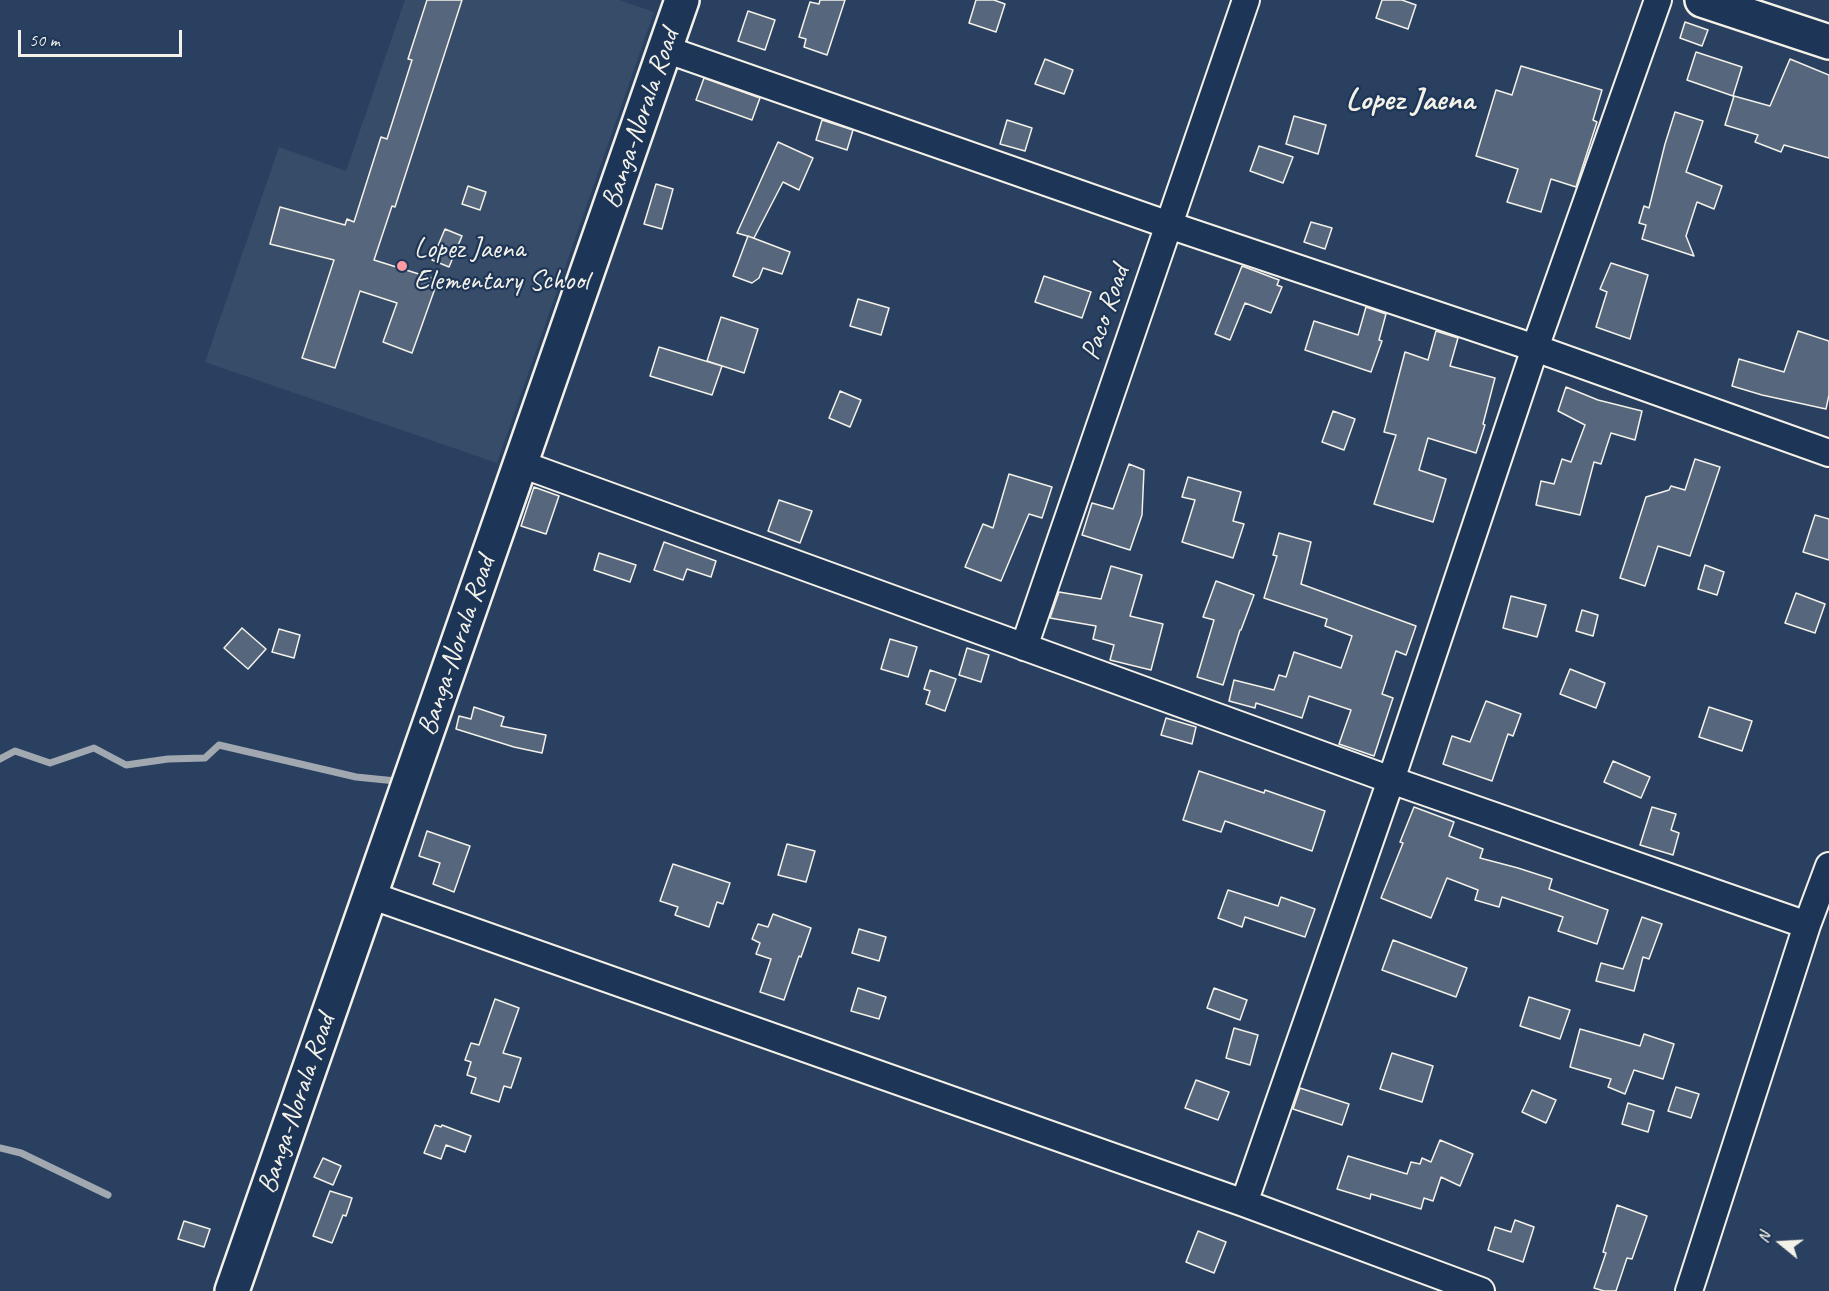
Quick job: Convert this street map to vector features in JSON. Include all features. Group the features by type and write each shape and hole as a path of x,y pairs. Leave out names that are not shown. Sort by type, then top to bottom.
{"main road":[{"name":"Banga-Norala Road","path":"232,1291 682,0"},
{"path":"1702,0 1829,42"}],"street":[{"name":"Paco Road","path":"1024,646 1246,0"},
{"path":"1244,1203 1391,780 1535,348 1658,0"},
{"path":"665,50 1169,225 1535,348 1829,453"},
{"path":"521,464 1391,780 1807,925"},
{"path":"1689,1291 1807,925 1829,866"},
{"path":"370,896 1244,1203 1482,1291"}],"shaded area":[{"name":"Lopez Jaena Elementary School","path":"405,0 619,0 654,12 497,463 205,362 279,147 346,171"}],"building":[{"path":"427,0 462,0 395,207 392,206 374,260 438,280 412,353 383,342 397,303 360,291 335,368 302,358 334,260 270,244 280,207 345,225 347,219 354,222 381,137 387,139 412,60 408,59"},
{"path":"820,0 845,0 827,55 804,47 806,39 799,37 810,2 819,4"},
{"path":"976,0 994,0 1005,4 996,32 969,23"},
{"path":"1382,0 1402,0 1416,5 1408,29 1376,18"},
{"path":"748,11 775,20 765,50 738,41"},
{"path":"1685,22 1708,30 1702,46 1680,38"},
{"path":"1696,52 1742,67 1733,96 1687,80"},
{"path":"1045,59 1073,70 1064,94 1035,84"},
{"path":"1790,59 1829,75 1829,158 1784,145 1781,152 1755,142 1758,135 1725,125 1734,96 1770,106"},
{"path":"1521,66 1602,90 1593,120 1597,122 1576,187 1551,179 1541,212 1507,202 1518,169 1476,156 1496,90 1512,95"},
{"path":"704,78 760,98 752,120 696,100"},
{"path":"1675,112 1703,121 1686,172 1722,186 1714,209 1697,202 1686,236 1694,256 1642,239 1646,225 1639,223 1644,206 1649,208"},
{"path":"1294,116 1326,125 1318,154 1286,144"},
{"path":"822,120 853,130 847,150 816,140"},
{"path":"1007,120 1032,128 1025,151 1000,144"},
{"path":"778,142 813,158 799,190 783,182 754,238 737,233"},
{"path":"1259,146 1293,157 1283,183 1250,171"},
{"path":"656,184 673,189 662,229 644,224"},
{"path":"468,186 486,192 480,210 462,204"},
{"path":"1311,222 1332,228 1325,249 1304,242"},
{"path":"445,229 462,236 449,267 432,260"},
{"path":"748,236 790,252 782,274 763,268 759,278 752,283 733,276"},
{"path":"1611,263 1648,275 1630,339 1596,327 1607,292 1600,289"},
{"path":"1242,266 1279,280 1277,285 1282,287 1271,313 1245,303 1230,340 1215,334"},
{"path":"1044,276 1091,292 1082,318 1035,302"},
{"path":"858,299 889,308 881,335 850,326"},
{"path":"1366,307 1386,314 1379,340 1382,341 1371,372 1305,350 1314,321 1358,335"},
{"path":"721,317 758,329 744,373 707,361"},
{"path":"1436,331 1458,338 1450,366 1495,378 1483,424 1485,425 1476,453 1428,438 1419,470 1446,479 1433,522 1374,504 1396,435 1384,432 1405,352 1428,360"},
{"path":"1798,331 1829,341 1829,395 1826,409 1732,386 1739,359 1784,372"},
{"path":"659,347 722,366 712,395 650,376"},
{"path":"1566,387 1598,400 1642,411 1635,440 1611,433 1601,464 1594,462 1580,515 1536,505 1541,481 1554,484 1562,459 1571,462 1585,425 1558,411"},
{"path":"840,391 861,400 850,427 829,418"},
{"path":"1333,411 1355,419 1344,450 1322,442"},
{"path":"1695,459 1720,467 1690,556 1658,546 1645,586 1620,578 1646,497 1669,490 1671,486 1685,490"},
{"path":"1129,464 1144,470 1142,515 1130,550 1082,535 1092,503 1113,509"},
{"path":"1009,474 1052,487 1042,518 1029,514 1001,581 965,567 983,524 993,528"},
{"path":"1188,477 1241,492 1233,521 1244,524 1233,558 1182,542 1195,500 1182,497"},
{"path":"534,487 559,496 546,534 521,526"},
{"path":"779,500 812,511 800,543 768,531"},
{"path":"1815,515 1829,519 1829,560 1803,552"},
{"path":"1279,533 1311,542 1301,584 1416,626 1406,655 1396,651 1382,694 1393,698 1374,756 1339,744 1351,710 1309,696 1302,718 1256,703 1255,708 1229,701 1234,680 1274,690 1279,675 1286,677 1294,652 1341,668 1352,636 1325,626 1327,619 1264,598 1277,556 1273,555"},
{"path":"664,542 716,561 711,577 687,569 683,580 654,570"},
{"path":"599,553 636,565 630,582 594,570"},
{"path":"1705,565 1724,572 1717,595 1698,589"},
{"path":"1111,566 1142,575 1130,616 1163,624 1151,670 1110,660 1114,645 1093,639 1096,626 1050,618 1059,592 1101,599"},
{"path":"1216,581 1254,595 1240,630 1223,685 1197,677 1214,620 1203,617"},
{"path":"1796,593 1825,604 1815,633 1785,623"},
{"path":"1511,596 1546,605 1537,637 1503,628"},
{"path":"1582,610 1598,615 1593,636 1576,631"},
{"path":"242,628 266,649 248,669 224,648"},
{"path":"279,629 300,635 294,658 272,652"},
{"path":"890,639 917,647 908,677 881,669"},
{"path":"967,648 989,655 981,682 959,675"},
{"path":"1570,669 1605,683 1596,708 1560,694"},
{"path":"930,670 956,679 945,711 926,704 930,691 924,689"},
{"path":"1486,701 1521,714 1513,736 1508,734 1492,781 1443,764 1452,736 1470,742"},
{"path":"474,707 504,717 501,726 546,735 542,753 456,729 459,716 471,719"},
{"path":"1709,707 1752,721 1742,751 1699,737"},
{"path":"1166,718 1196,727 1192,744 1161,735"},
{"path":"1613,761 1650,777 1641,798 1604,782"},
{"path":"1199,771 1264,793 1265,790 1325,811 1312,851 1225,821 1221,832 1183,820"},
{"path":"1414,807 1454,822 1449,836 1483,849 1480,858 1552,879 1549,889 1608,910 1597,944 1558,931 1563,917 1502,897 1499,907 1475,900 1478,890 1447,878 1431,918 1381,898 1403,843 1400,842"},
{"path":"1652,807 1676,814 1671,830 1679,833 1673,855 1640,845"},
{"path":"427,831 470,846 454,892 433,884 440,863 419,856"},
{"path":"787,844 815,851 806,882 778,875"},
{"path":"673,864 730,883 723,904 717,902 709,927 675,915 678,907 660,901"},
{"path":"1228,890 1278,906 1281,897 1315,909 1305,937 1245,917 1242,927 1218,918"},
{"path":"773,914 811,928 784,1000 760,992 771,959 756,954 760,943 752,939 758,924 768,927"},
{"path":"1642,917 1662,924 1649,959 1643,957 1634,991 1596,981 1601,963 1623,969"},
{"path":"859,929 886,937 879,961 852,953"},
{"path":"1393,940 1467,968 1456,997 1382,970"},
{"path":"858,988 886,997 879,1019 851,1011"},
{"path":"1214,988 1247,1000 1240,1020 1207,1008"},
{"path":"1529,997 1570,1010 1560,1039 1520,1026"},
{"path":"495,999 519,1008 503,1053 521,1058 511,1088 504,1086 499,1102 471,1093 476,1078 467,1075 471,1062 465,1060 471,1043 479,1045"},
{"path":"1234,1028 1258,1035 1250,1065 1226,1058"},
{"path":"1580,1029 1640,1046 1644,1034 1674,1044 1663,1079 1634,1070 1625,1094 1608,1087 1611,1079 1570,1067"},
{"path":"1392,1053 1433,1066 1422,1102 1380,1089"},
{"path":"1196,1080 1229,1092 1218,1120 1185,1108"},
{"path":"1676,1087 1699,1094 1691,1118 1668,1111"},
{"path":"1300,1088 1349,1104 1342,1125 1293,1109"},
{"path":"1532,1090 1556,1100 1546,1123 1522,1112"},
{"path":"1628,1103 1654,1111 1648,1132 1622,1124"},
{"path":"435,1125 441,1127 442,1125 471,1136 465,1152 446,1145 441,1159 424,1153"},
{"path":"1440,1140 1473,1154 1460,1186 1441,1177 1433,1201 1424,1198 1421,1209 1371,1194 1370,1199 1337,1189 1348,1156 1407,1174 1411,1162 1420,1164 1422,1158 1431,1162"},
{"path":"323,1158 341,1166 333,1185 314,1177"},
{"path":"330,1191 352,1198 346,1216 343,1215 332,1243 313,1236"},
{"path":"1617,1205 1647,1216 1632,1259 1627,1258 1616,1291 1604,1291 1594,1288 1606,1253 1603,1252"},
{"path":"1515,1220 1534,1227 1523,1262 1488,1250 1495,1227 1511,1232"},
{"path":"184,1221 210,1229 204,1247 178,1239"},
{"path":"1198,1231 1226,1242 1214,1273 1186,1262"}],"waterway":[{"path":"0,759 15,751 50,763 94,748 126,765 168,759 205,758 219,745 356,777 396,781"},
{"path":"0,1148 21,1153 108,1195"}],"place":[{"name":"Lopez Jaena Elementary School","path":"402,266"}],"district":[{"name":"Lopez Jaena","path":"1410,101"}]}
